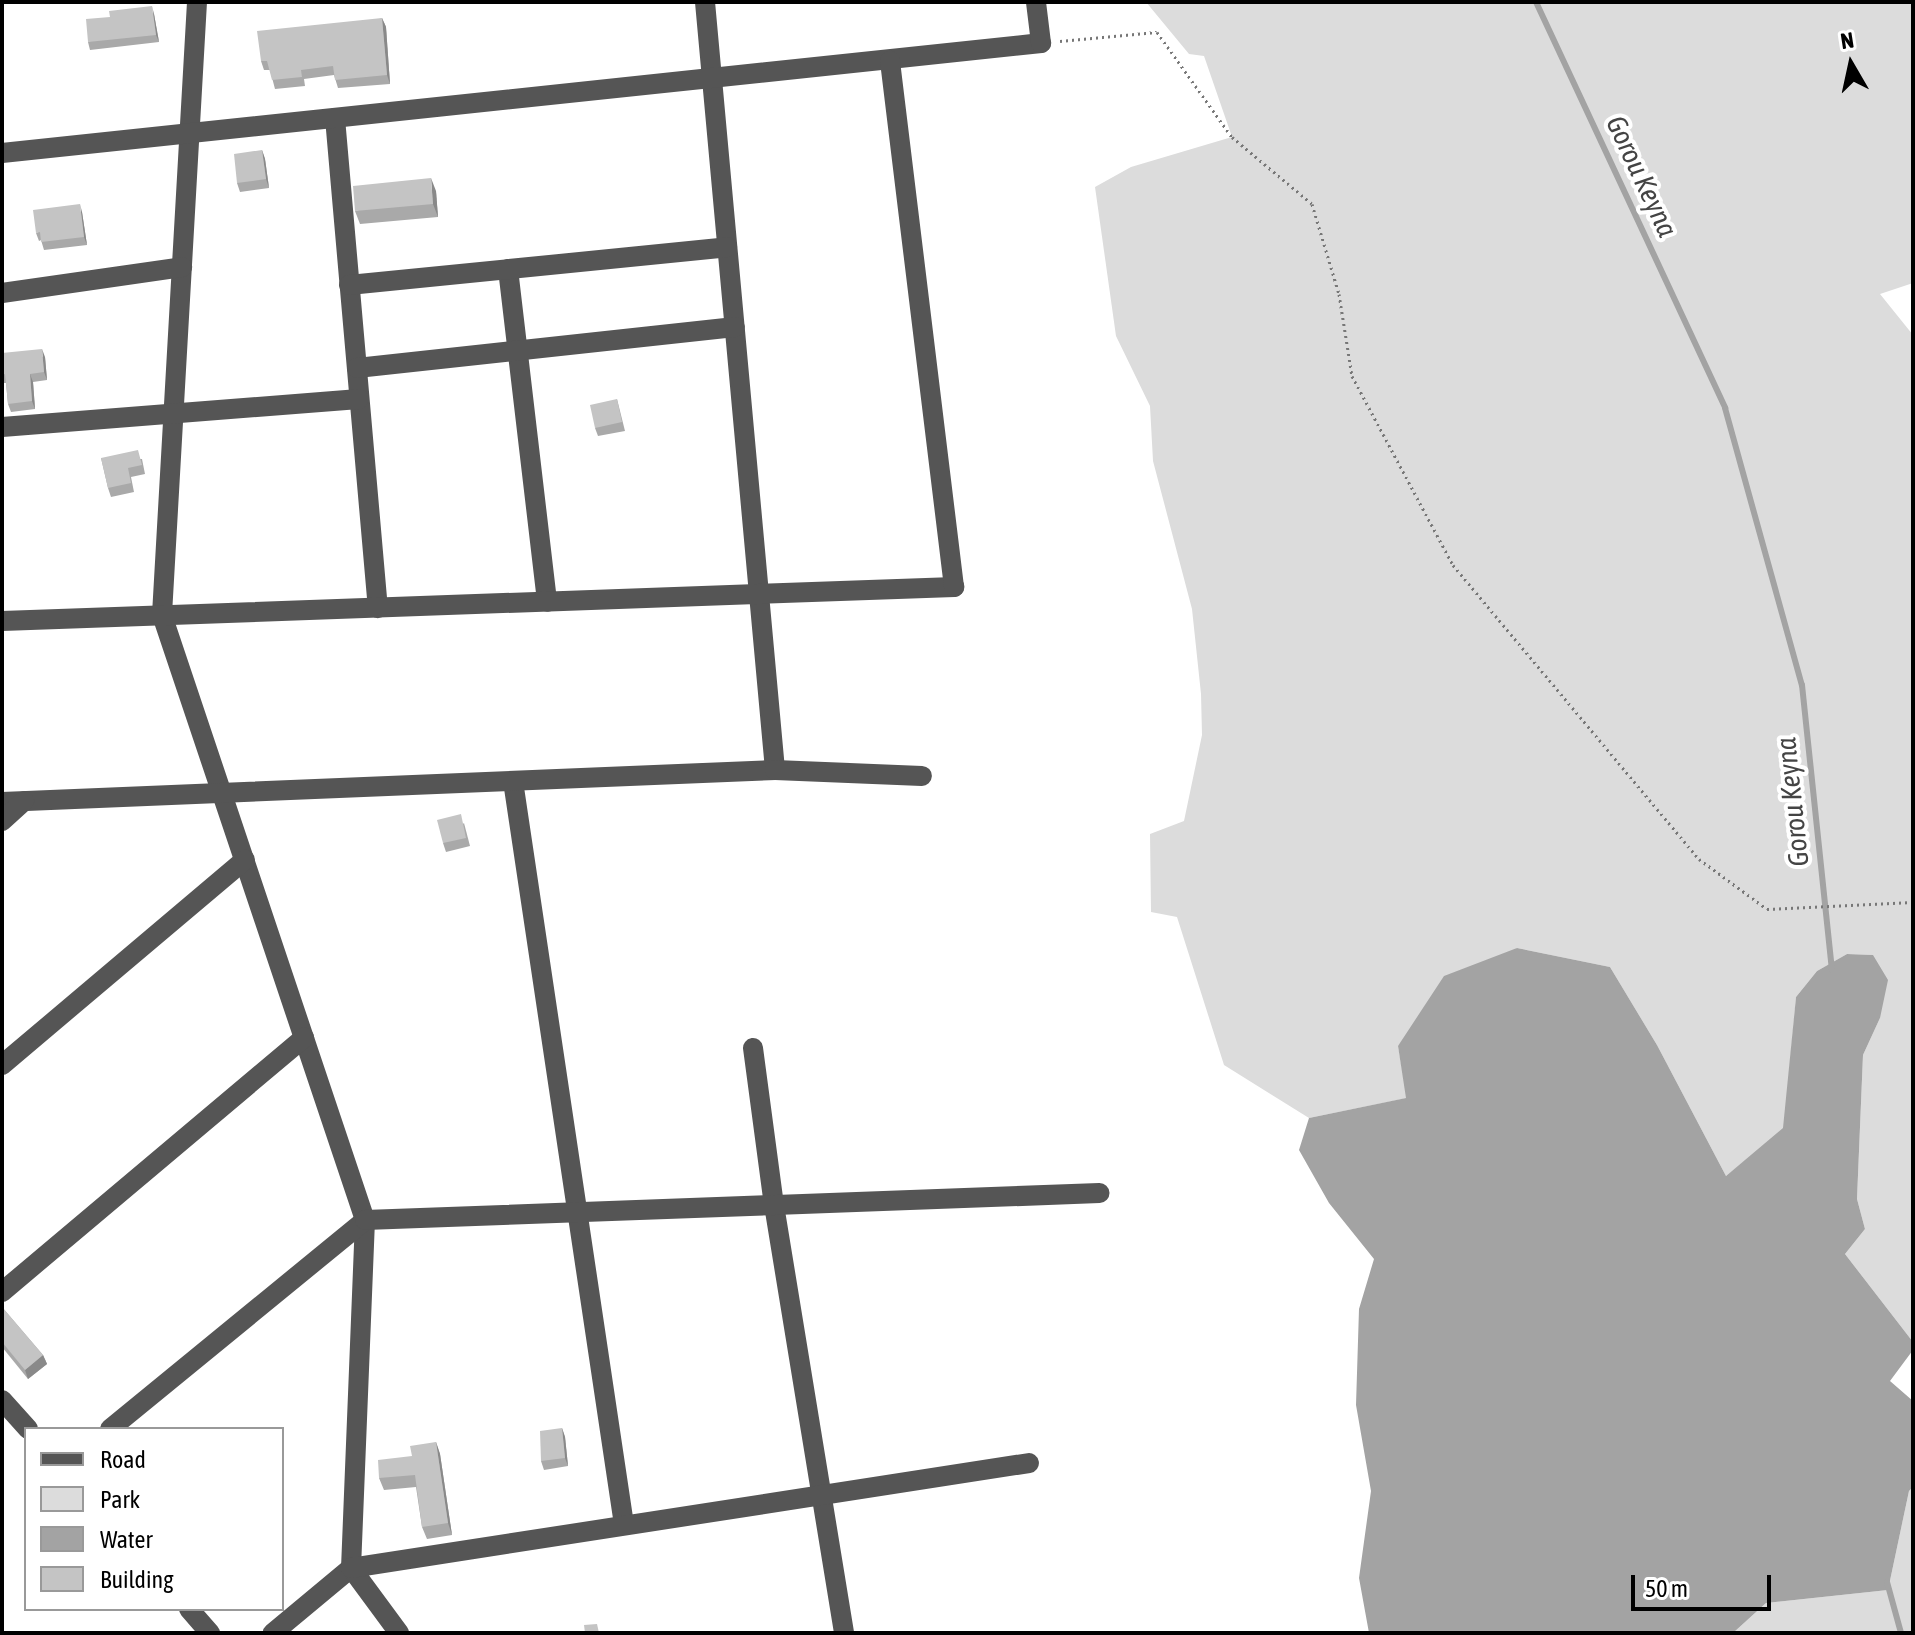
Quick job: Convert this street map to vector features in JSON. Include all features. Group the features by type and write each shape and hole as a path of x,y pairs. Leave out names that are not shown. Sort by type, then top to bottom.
{"street":[{"path":"197,2 162,615 365,1220 351,1568 399,1633"},
{"path":"705,2 775,770"},
{"path":"2,153 1041,43 1036,2"},
{"path":"2,621 954,587 890,61"},
{"path":"335,118 378,608"},
{"path":"349,285 727,247"},
{"path":"2,293 182,267"},
{"path":"508,269 547,602"},
{"path":"357,368 735,327"},
{"path":"2,427 359,399"},
{"path":"2,802 775,770 922,776"},
{"path":"513,781 624,1525"},
{"path":"2,821 24,801"},
{"path":"2,1065 245,860"},
{"path":"2,1292 304,1038"},
{"path":"753,1048 774,1205 844,1633"},
{"path":"112,1427 365,1220 1100,1193"},
{"path":"2,1400 26,1427"},
{"path":"273,1633 351,1568 1029,1463"},
{"path":"191,1611 210,1633"}],"path":[{"path":"1041,43 1157,32 1232,137 1312,204 1339,294 1352,376 1453,565 1699,859 1767,909 1913,902"}],"green space":[{"path":"1146,2 1913,2 1913,283 1880,294 1913,335 1913,1342 1845,1254 1865,1229 1857,1199 1863,1055 1880,1018 1873,955 1847,954 1817,971 1796,997 1784,1129 1726,1176 1657,1045 1610,967 1517,948 1398,1046 1407,1098 1309,1118 1224,1065 1177,917 1151,912 1150,834 1184,821 1202,735 1201,694 1192,609 1153,461 1150,406 1116,336 1095,187 1131,167 1232,137 1204,56 1189,54"},
{"path":"1913,1487 1913,1633 1733,1633 1766,1603 1888,1590 1909,1491"}],"water":[{"path":"1517,948 1610,967 1657,1045 1726,1176 1783,1128 1796,997 1817,971 1847,954 1873,955 1888,980 1880,1018 1863,1055 1857,1199 1865,1229 1845,1254 1913,1342 1913,1350 1890,1381 1913,1401 1913,1487 1909,1491 1888,1590 1766,1603 1733,1633 1369,1633 1359,1578 1371,1491 1356,1405 1359,1309 1374,1259 1329,1203 1299,1150 1309,1118 1406,1098 1398,1046 1444,976"}],"building":[{"path":"152,6 156,35 88,42 86,19 110,17 109,11"},
{"path":"382,18 387,75 335,80 333,66 301,70 302,77 272,80 267,61 261,61 257,31"},
{"path":"262,150 266,179 237,183 234,154"},
{"path":"431,178 433,204 355,211 353,186"},
{"path":"80,204 84,237 41,242 40,232 36,233 33,210"},
{"path":"42,349 44,372 30,374 32,401 8,404 5,374 2,375 2,353"},
{"path":"617,399 622,422 595,428 590,405"},
{"path":"138,450 142,465 128,468 131,483 108,488 101,458"},
{"path":"461,814 466,838 443,843 437,820"},
{"path":"2,1307 43,1355 25,1370 2,1342"},
{"path":"562,1428 565,1458 541,1461 540,1431"},
{"path":"436,1442 448,1523 422,1527 415,1475 379,1478 378,1460 412,1456 410,1446"},
{"path":"597,1624 599,1633 585,1633 584,1625"}],"waterway":[{"name":"Gorou Keyna","path":"1536,2 1725,408 1802,685 1832,969"},
{"name":"Gorou Keyna","path":"1887,1582 1901,1633"}]}
